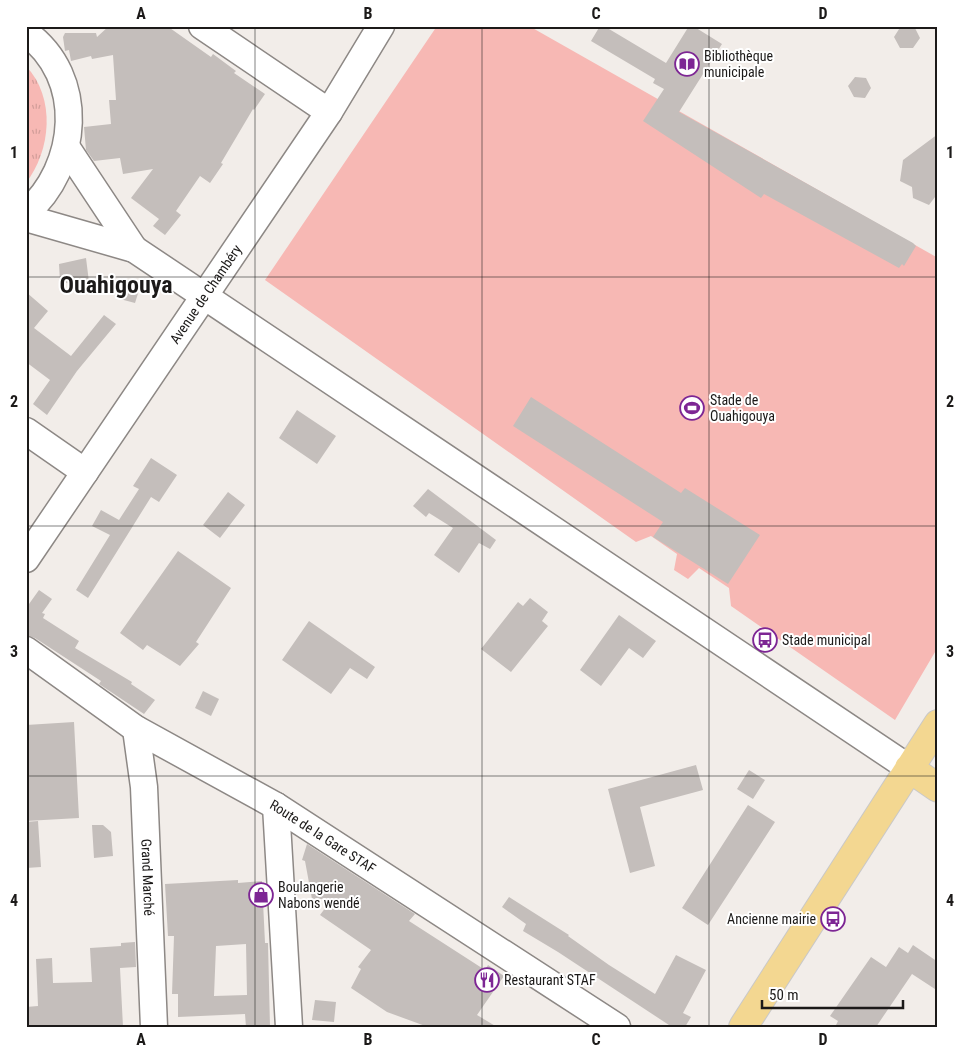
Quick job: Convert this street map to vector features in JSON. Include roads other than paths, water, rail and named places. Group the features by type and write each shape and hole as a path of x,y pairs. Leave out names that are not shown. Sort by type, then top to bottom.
{"main road":[{"path":"743,1027 938,724"},
{"path":"909,768 938,788"}],"street":[{"path":"202,26 329,112"},
{"name":"Avenue de Chambéry","path":"26,559 329,112 382,26"},
{"path":"26,33 46,53 59,74 67,98 69,115 67,148 60,168 51,187 26,213"},
{"path":"67,148 134,249"},
{"path":"26,218 134,249 909,768"},
{"path":"26,431 85,472"},
{"name":"Route de la Gare STAF","path":"26,650 136,729 276,806 617,1027"},
{"name":"Grand Marché","path":"136,729 144,787 154,1027"},
{"path":"276,806 289,1027"}],"place":[{"name":"Bibliothèque municipale","path":"687,64"},
{"name":"Stade de Ouahigouya","path":"692,408"},
{"name":"Stade municipal","path":"765,640"},
{"name":"Boulangerie Nabons wendé","path":"261,895"},
{"name":"Ancienne mairie","path":"833,919"},
{"name":"Restaurant STAF","path":"487,980"}],"district":[{"name":"Ouahigouya","path":"116,285"}]}
